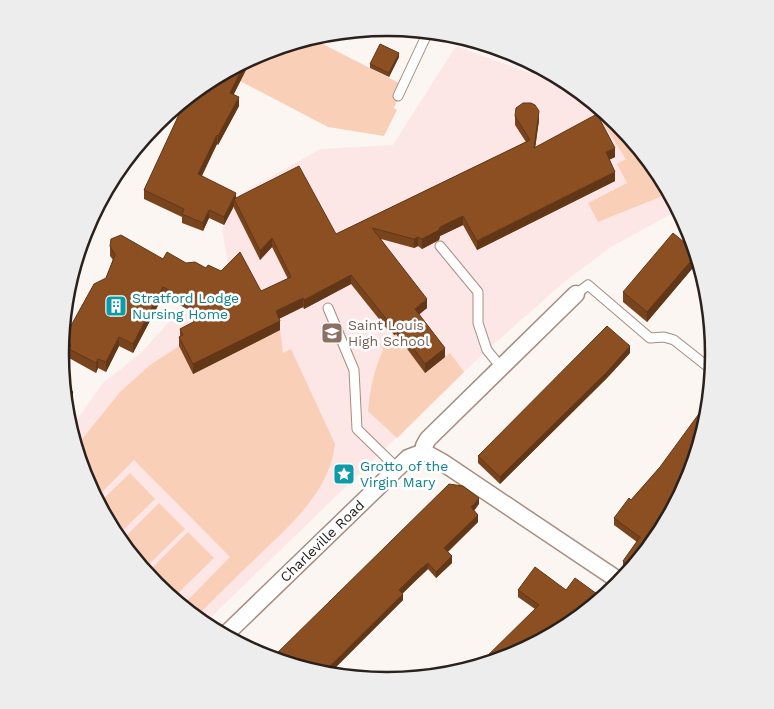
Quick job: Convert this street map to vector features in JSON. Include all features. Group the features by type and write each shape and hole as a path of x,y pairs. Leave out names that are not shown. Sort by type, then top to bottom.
{"street":[{"path":"576,294 500,366 428,439 424,446 424,452 442,462 614,577"},
{"name":"Charleville Road","path":"229,631 397,468 408,458 424,452"}],"lane":[{"path":"398,96 425,39"},
{"path":"440,246 478,292 478,323 487,350 500,366"},
{"path":"576,294 588,285 650,338 664,337 674,340 705,364"},
{"path":"328,308 354,370 357,429 397,468"}],"shaded area":[{"path":"321,43 403,85 394,108 397,110 384,136 328,127 240,81 246,69 265,60"},
{"name":"Saint Louis High School","path":"456,46 546,79 581,102 612,129 639,161 663,195 672,215 671,214 611,247 563,283 487,350 210,619 162,580 122,531 111,514 93,476 76,421 103,383 141,353 174,316 240,284 229,272 222,229 240,194 320,149 393,145"},
{"path":"600,119 626,145 663,196 598,222 588,203 627,183 617,164 626,159"},
{"path":"280,330 283,353 291,349 335,444 325,478 306,507 201,612 186,602 230,557 134,460 101,493 81,440 120,392 150,365 179,346 193,374"},
{"path":"396,334 425,373 450,353 464,372 397,438 368,411 373,380 383,350 380,344"},
{"path":"130,473 155,499 122,531 104,499"},
{"path":"159,503 185,529 149,565 126,536"},
{"path":"188,532 214,558 177,594 152,568"}],"building":[{"path":"380,44 399,53 389,73 370,64"},
{"path":"240,72 230,93 239,97 217,135 198,174 236,193 224,217 209,210 203,223 182,214 184,209 144,190 180,113 210,90"},
{"path":"523,103 531,103 539,111 534,148 596,114 615,148 606,152 615,172 477,241 463,216 440,227 439,230 422,239 418,237 414,239 372,228 427,299 415,309 445,348 425,364 396,325 394,326 389,319 387,320 351,275 304,300 303,298 276,311 280,321 193,364 179,337 183,335 180,329 197,320 189,301 163,287 133,344 119,337 106,362 98,359 96,363 69,349 71,345 69,344 70,328 94,284 106,278 115,255 110,246 111,239 121,235 163,259 167,252 186,263 195,262 206,268 208,265 221,271 240,252 261,291 291,277 272,238 260,251 234,199 299,166 336,234 530,140 515,116 516,108"},
{"path":"673,233 684,242 691,261 647,312 623,292"},
{"path":"607,326 630,346 607,372 500,477 478,456"},
{"path":"700,413 688,457 666,508 639,548 626,563 623,561 640,537 614,518 629,498 631,500 660,467"},
{"path":"449,484 463,486 479,498 471,507 478,515 444,548 452,556 436,572 428,563 416,573 399,590 403,594 329,668 277,653"},
{"path":"535,567 566,590 575,578 597,594 546,630 509,649 486,657 539,605 518,590"}],"place":[{"name":"Stratford Lodge Nursing Home","path":"116,306"},
{"name":"Saint Louis High School","path":"332,333"},
{"name":"Grotto of the Virgin Mary","path":"344,474"}]}
